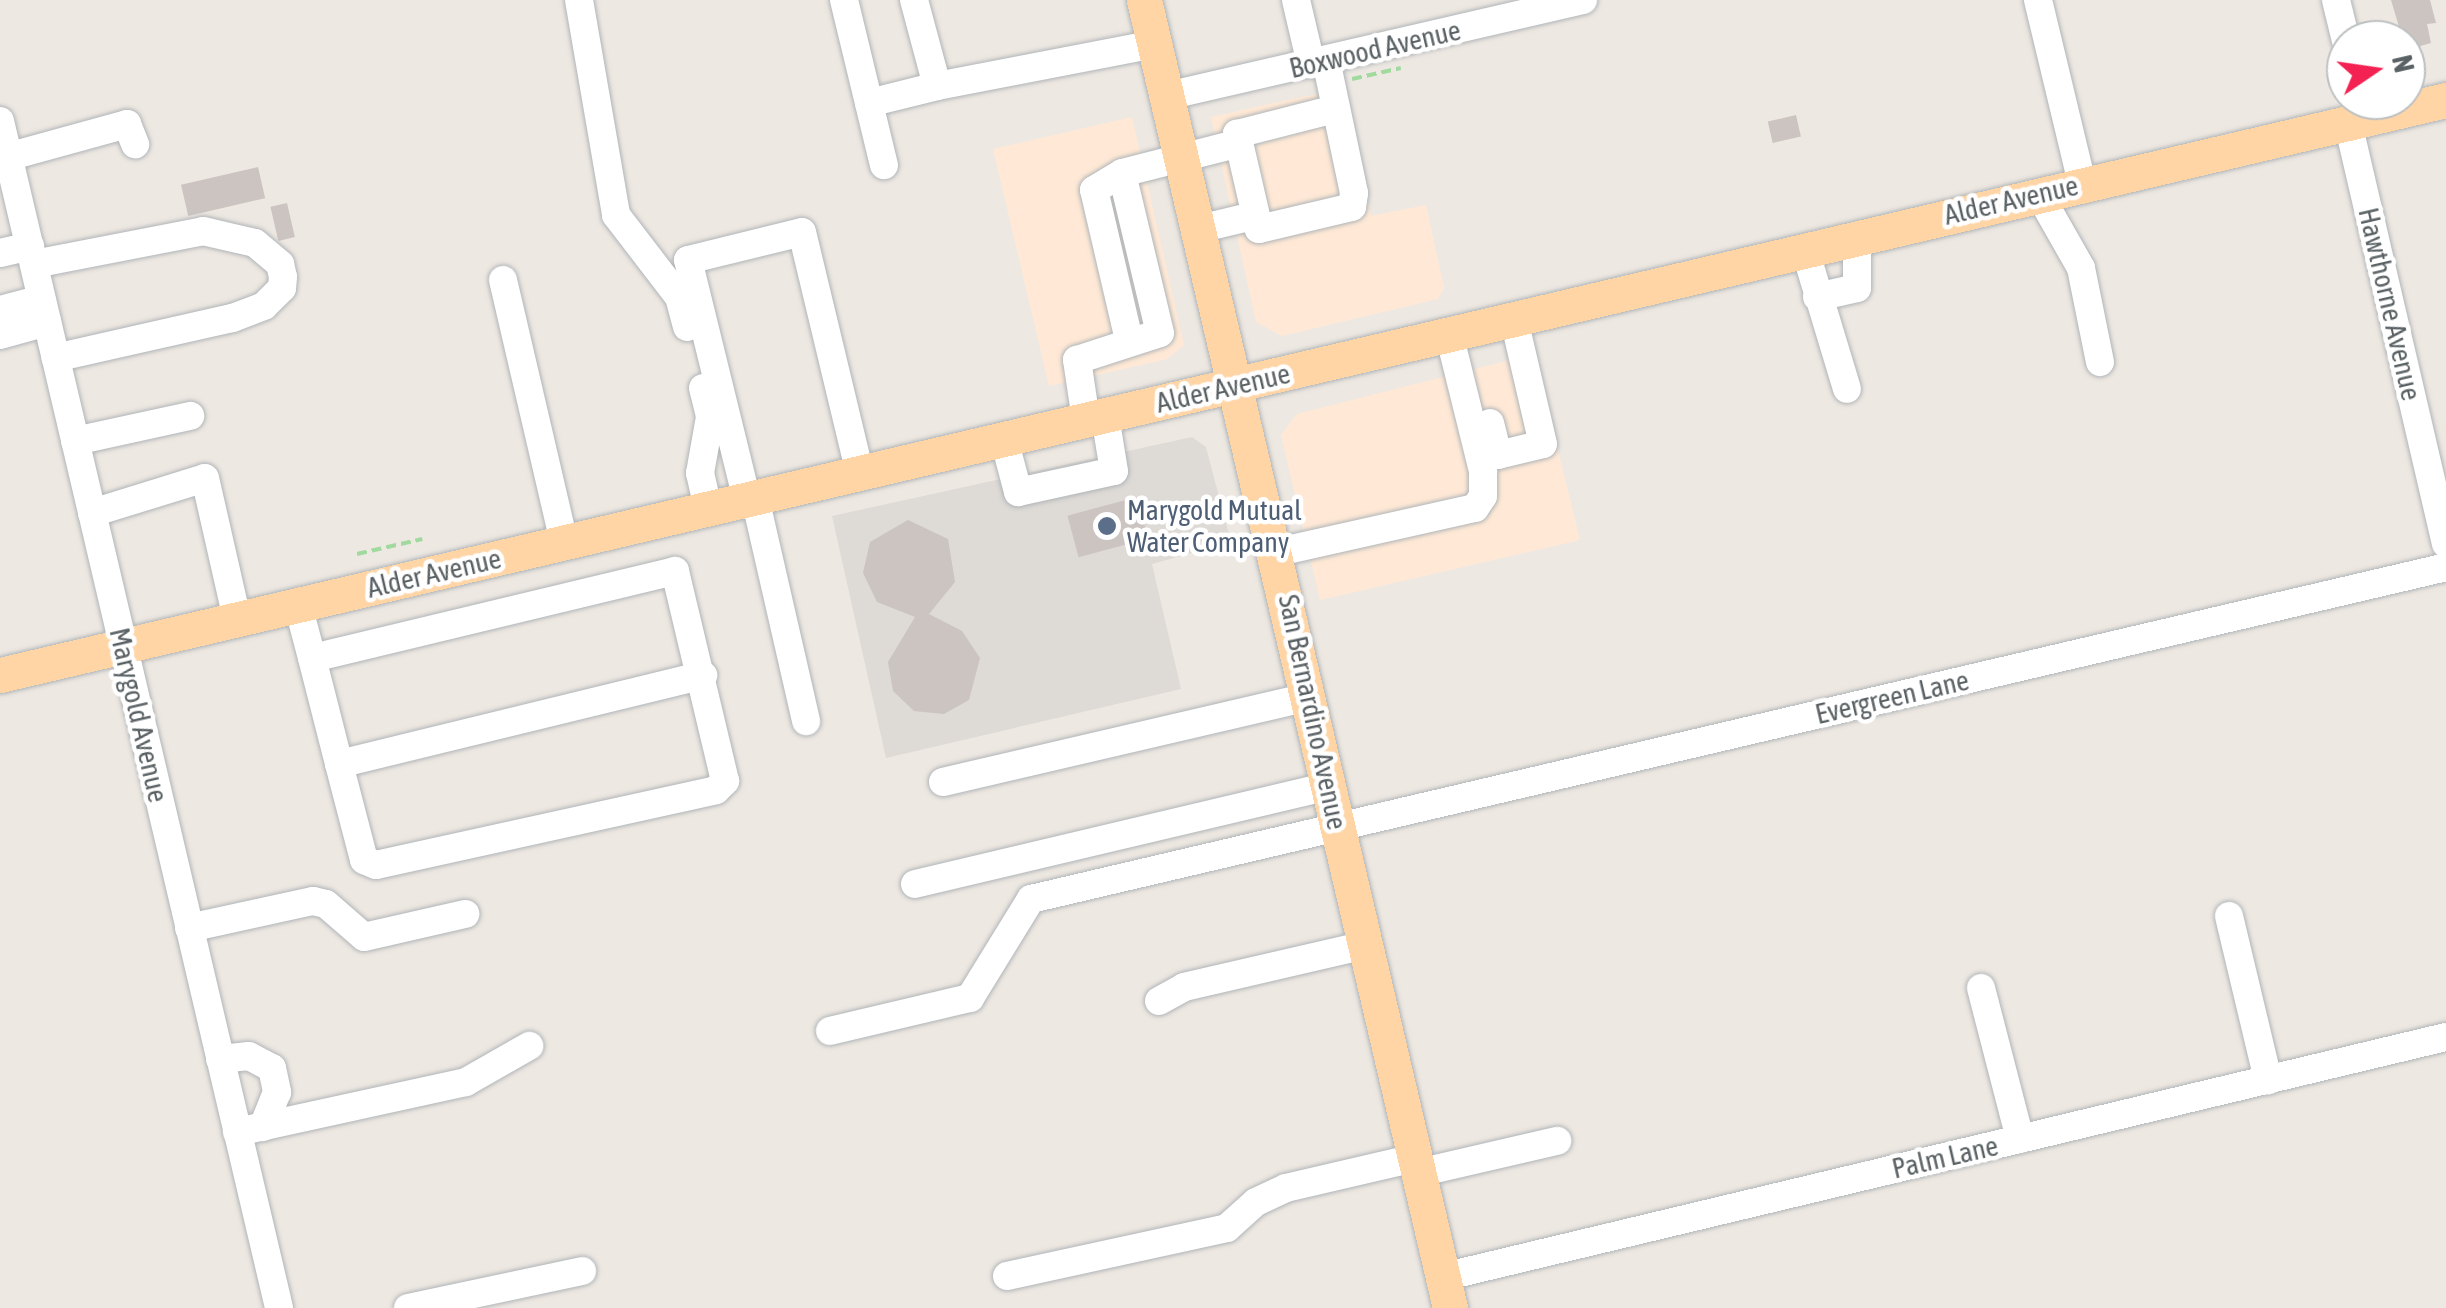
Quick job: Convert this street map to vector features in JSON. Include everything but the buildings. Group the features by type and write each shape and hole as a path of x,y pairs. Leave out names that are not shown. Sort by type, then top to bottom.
{"main road":[{"name":"San Bernardino Avenue","path":"1144,0 1278,552 1328,786 1446,1292"},
{"name":"Alder Avenue","path":"0,674 1238,386 2333,120"}],"street":[{"path":"580,0 577,15 616,216 680,297 710,417 700,473 708,508"},
{"path":"844,0 884,165"},
{"path":"914,0 937,86"},
{"path":"1296,0 1327,79 1354,194 1349,211 1265,230 1254,216 1236,144 1242,130 1327,79"},
{"name":"Boxwood Avenue","path":"1167,96 1327,79 1582,0"},
{"path":"2038,0 2082,183"},
{"path":"869,103 1155,44"},
{"name":"Hawthorne Avenue","path":"2358,120 2446,544"},
{"name":"Marygold Avenue","path":"0,121 4,158 32,255 220,1060 250,1130 279,1308"},
{"path":"4,158 127,124 135,144"},
{"path":"1129,340 1094,193 1122,173 1236,144"},
{"path":"1004,439 1018,492 1114,470 1076,360 1160,333 1122,173"},
{"path":"2039,194 2082,268 2100,362"},
{"path":"1200,229 1254,216"},
{"path":"0,253 32,255 203,231 255,243 280,264 283,277 264,306 232,318 55,358"},
{"path":"806,720 688,260 802,232 860,473"},
{"path":"1817,297 1857,288 1857,237"},
{"path":"1805,250 1847,389"},
{"path":"503,280 564,542"},
{"path":"0,310 44,311"},
{"path":"0,335 44,311"},
{"path":"1458,332 1482,392 1498,456 1543,444 1514,318"},
{"path":"1278,552 1456,515 1484,496 1484,471 1458,332"},
{"path":"75,441 190,416"},
{"path":"92,513 206,478 237,619"},
{"name":"Evergreen Lane","path":"830,1032 970,998 1031,899 2446,567"},
{"path":"298,605 364,860 376,866 716,790 726,771 682,582 664,569 312,658"},
{"path":"339,764 704,675"},
{"path":"942,782 1308,697"},
{"path":"915,884 1328,786"},
{"path":"190,928 312,901 326,904 364,937 465,914"},
{"path":"2229,916 2268,1080"},
{"path":"1159,1001 1184,988 1366,946"},
{"path":"1982,988 2020,1139"},
{"name":"Palm Lane","path":"1446,1292 2020,1139 2446,1037"},
{"path":"250,1130 466,1082 529,1046"},
{"path":"220,1060 249,1056 272,1068 278,1092 250,1130"},
{"path":"1007,1276 1226,1228 1256,1202 1286,1188 1557,1141"},
{"path":"408,1308 582,1271"}],"path":[{"path":"1327,79 1402,68"},
{"path":"356,554 422,539"}],"shaded area":[{"path":"1343,88 1371,216 1426,205 1444,288 1438,299 1282,336 1256,322 1211,117"},
{"path":"1132,117 1184,345 1167,359 1049,386 993,149"},
{"path":"1534,354 1580,540 1320,600 1281,435 1297,414"},
{"path":"1192,437 1206,447 1231,542 1152,564 1181,689 886,758 832,516"}],"place":[{"name":"Marygold Mutual Water Company","path":"1107,526"}]}
